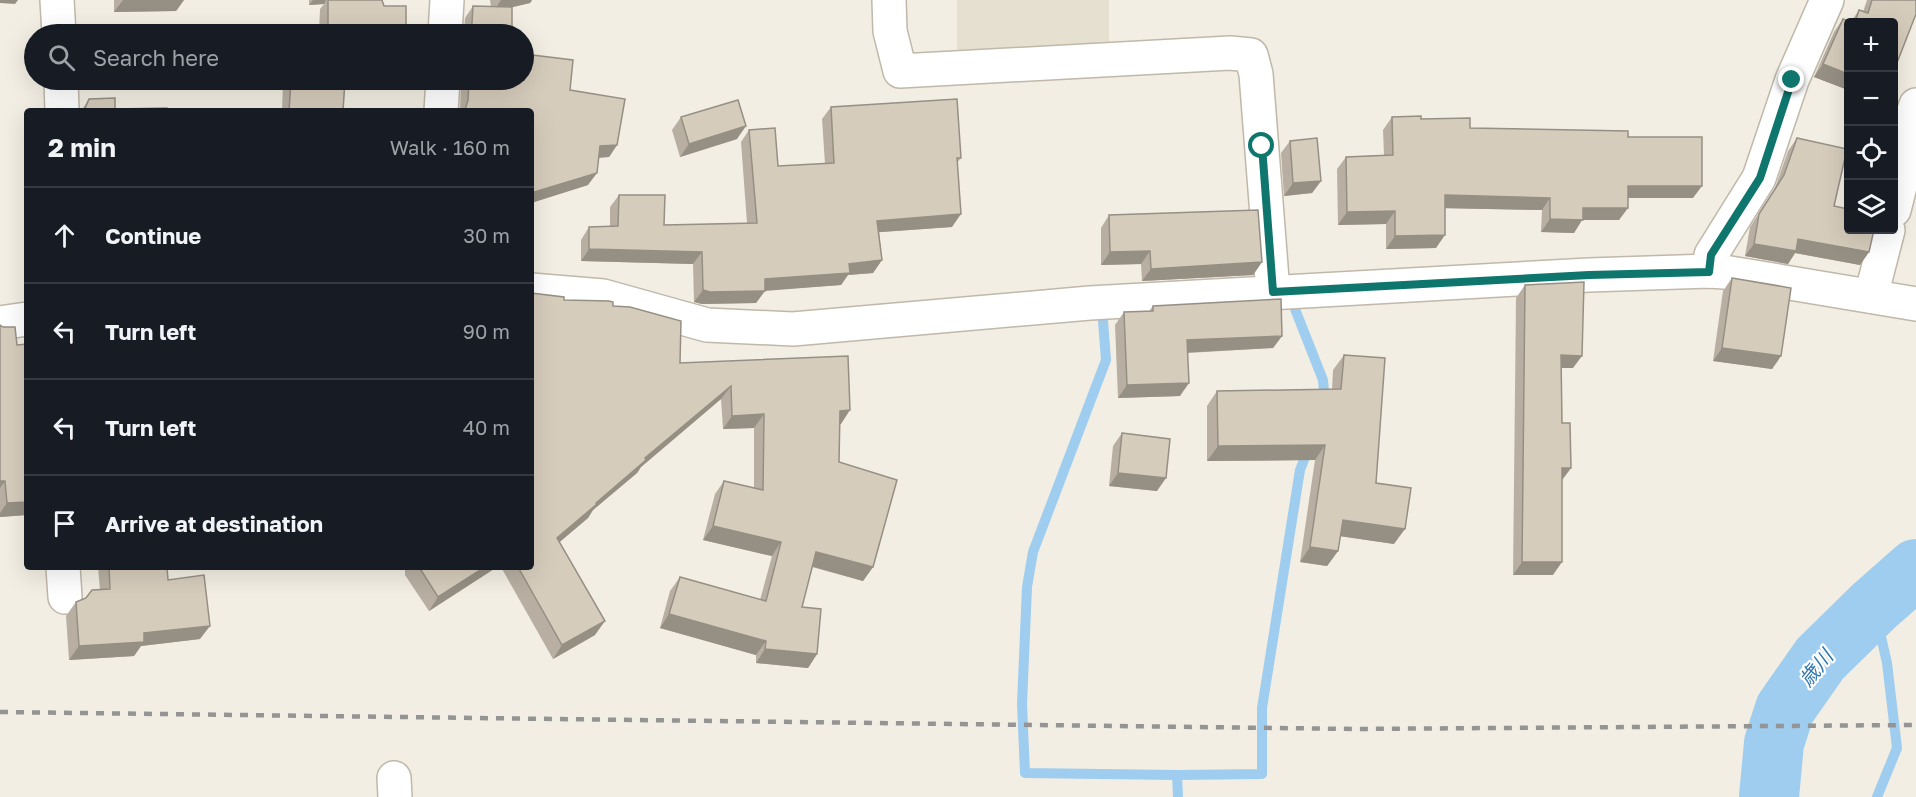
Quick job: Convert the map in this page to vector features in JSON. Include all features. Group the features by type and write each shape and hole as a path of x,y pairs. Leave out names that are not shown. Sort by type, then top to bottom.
{"street":[{"path":"57,0 58,24"},
{"path":"446,24 447,0"},
{"path":"889,0 890,31 900,71 1230,52 1251,55 1256,74 1273,292"},
{"path":"1709,272 1711,255 1760,178 1792,80 1827,0"},
{"path":"61,90 62,108"},
{"path":"441,108 442,90"},
{"path":"1898,191 1911,143 1908,128 1916,105"},
{"path":"1871,296 1887,234"},
{"path":"534,290 603,296 707,325 793,329 1090,303 1589,275 1709,272 1724,272 1916,304"},
{"path":"0,323 24,319"}],"shaded area":[{"path":"957,0 1109,0 1109,46 957,53"}],"building":[{"path":"328,0 382,0 384,6 406,6 406,24 328,24"},
{"path":"1872,0 1916,0 1916,14 1898,60 1898,18 1856,18 1859,10 1868,13"},
{"path":"473,6 512,7 512,24 472,23"},
{"path":"1843,19 1844,19 1844,72 1823,64"},
{"path":"534,55 573,60 570,90 625,99 617,145 600,146 597,173 534,192 534,108 466,108 468,90 534,90"},
{"path":"290,90 344,90 343,108 289,108"},
{"path":"115,98 115,108 85,108 89,99"},
{"path":"957,99 961,158 957,158 961,214 877,221 882,260 849,264 850,273 765,279 765,291 710,292 703,290 702,252 589,249 589,227 618,226 619,195 665,195 664,225 757,223 749,130 775,128 778,166 834,163 831,107"},
{"path":"738,100 746,126 689,144 681,117"},
{"path":"1421,116 1421,119 1470,118 1470,128 1628,131 1628,137 1702,137 1702,186 1628,186 1628,208 1583,208 1583,220 1550,219 1550,198 1445,195 1445,235 1395,236 1395,211 1347,212 1346,157 1393,155 1392,117"},
{"path":"1317,138 1321,181 1293,183 1290,141"},
{"path":"1797,138 1844,148 1844,162 1834,206 1844,208 1844,234 1873,234 1869,252 1798,239 1796,251 1754,244 1759,214 1784,175"},
{"path":"1258,210 1262,262 1151,269 1150,251 1110,252 1109,215"},
{"path":"1732,278 1791,288 1781,356 1722,348"},
{"path":"1584,282 1582,356 1561,355 1562,423 1570,423 1571,468 1562,468 1562,562 1522,562 1525,285"},
{"path":"534,293 564,297 564,300 609,301 613,302 613,306 630,307 681,321 680,363 848,356 850,410 840,411 839,462 897,480 873,567 816,552 802,607 821,609 817,654 765,649 766,641 669,614 680,577 766,601 781,542 713,526 724,481 763,490 764,414 732,416 731,386 645,458 646,460 557,538 605,621 562,645 520,570 534,570"},
{"path":"1281,299 1282,336 1187,340 1189,383 1127,385 1124,312 1153,311 1153,306"},
{"path":"0,325 15,327 17,345 24,344 24,502 7,503 5,481 0,481"},
{"path":"1344,355 1385,358 1376,483 1411,488 1405,529 1343,520 1338,551 1310,547 1325,445 1218,446 1217,391 1341,389"},
{"path":"1122,433 1170,439 1166,478 1118,473"},
{"path":"109,570 167,570 168,580 204,575 210,626 144,633 144,642 79,646 76,602 86,598 92,590 110,589"},
{"path":"421,570 480,570 438,597"}],"waterway":[{"path":"1295,309 1323,380 1325,402"},
{"path":"1103,321 1106,360 1033,552 1027,587 1022,704 1025,773 1262,774 1262,708 1300,470 1309,447"},
{"name":"歳川","path":"1769,797 1774,743 1785,709 1820,659 1916,569"},
{"path":"1874,606 1887,663 1897,748 1877,797"},
{"path":"1177,775 1178,797"}],"railway":[{"path":"0,712 1354,729 1916,725"}],"route":[{"path":"1262,146 1273,292 1589,275 1709,272 1711,255 1760,178 1792,80"}]}
